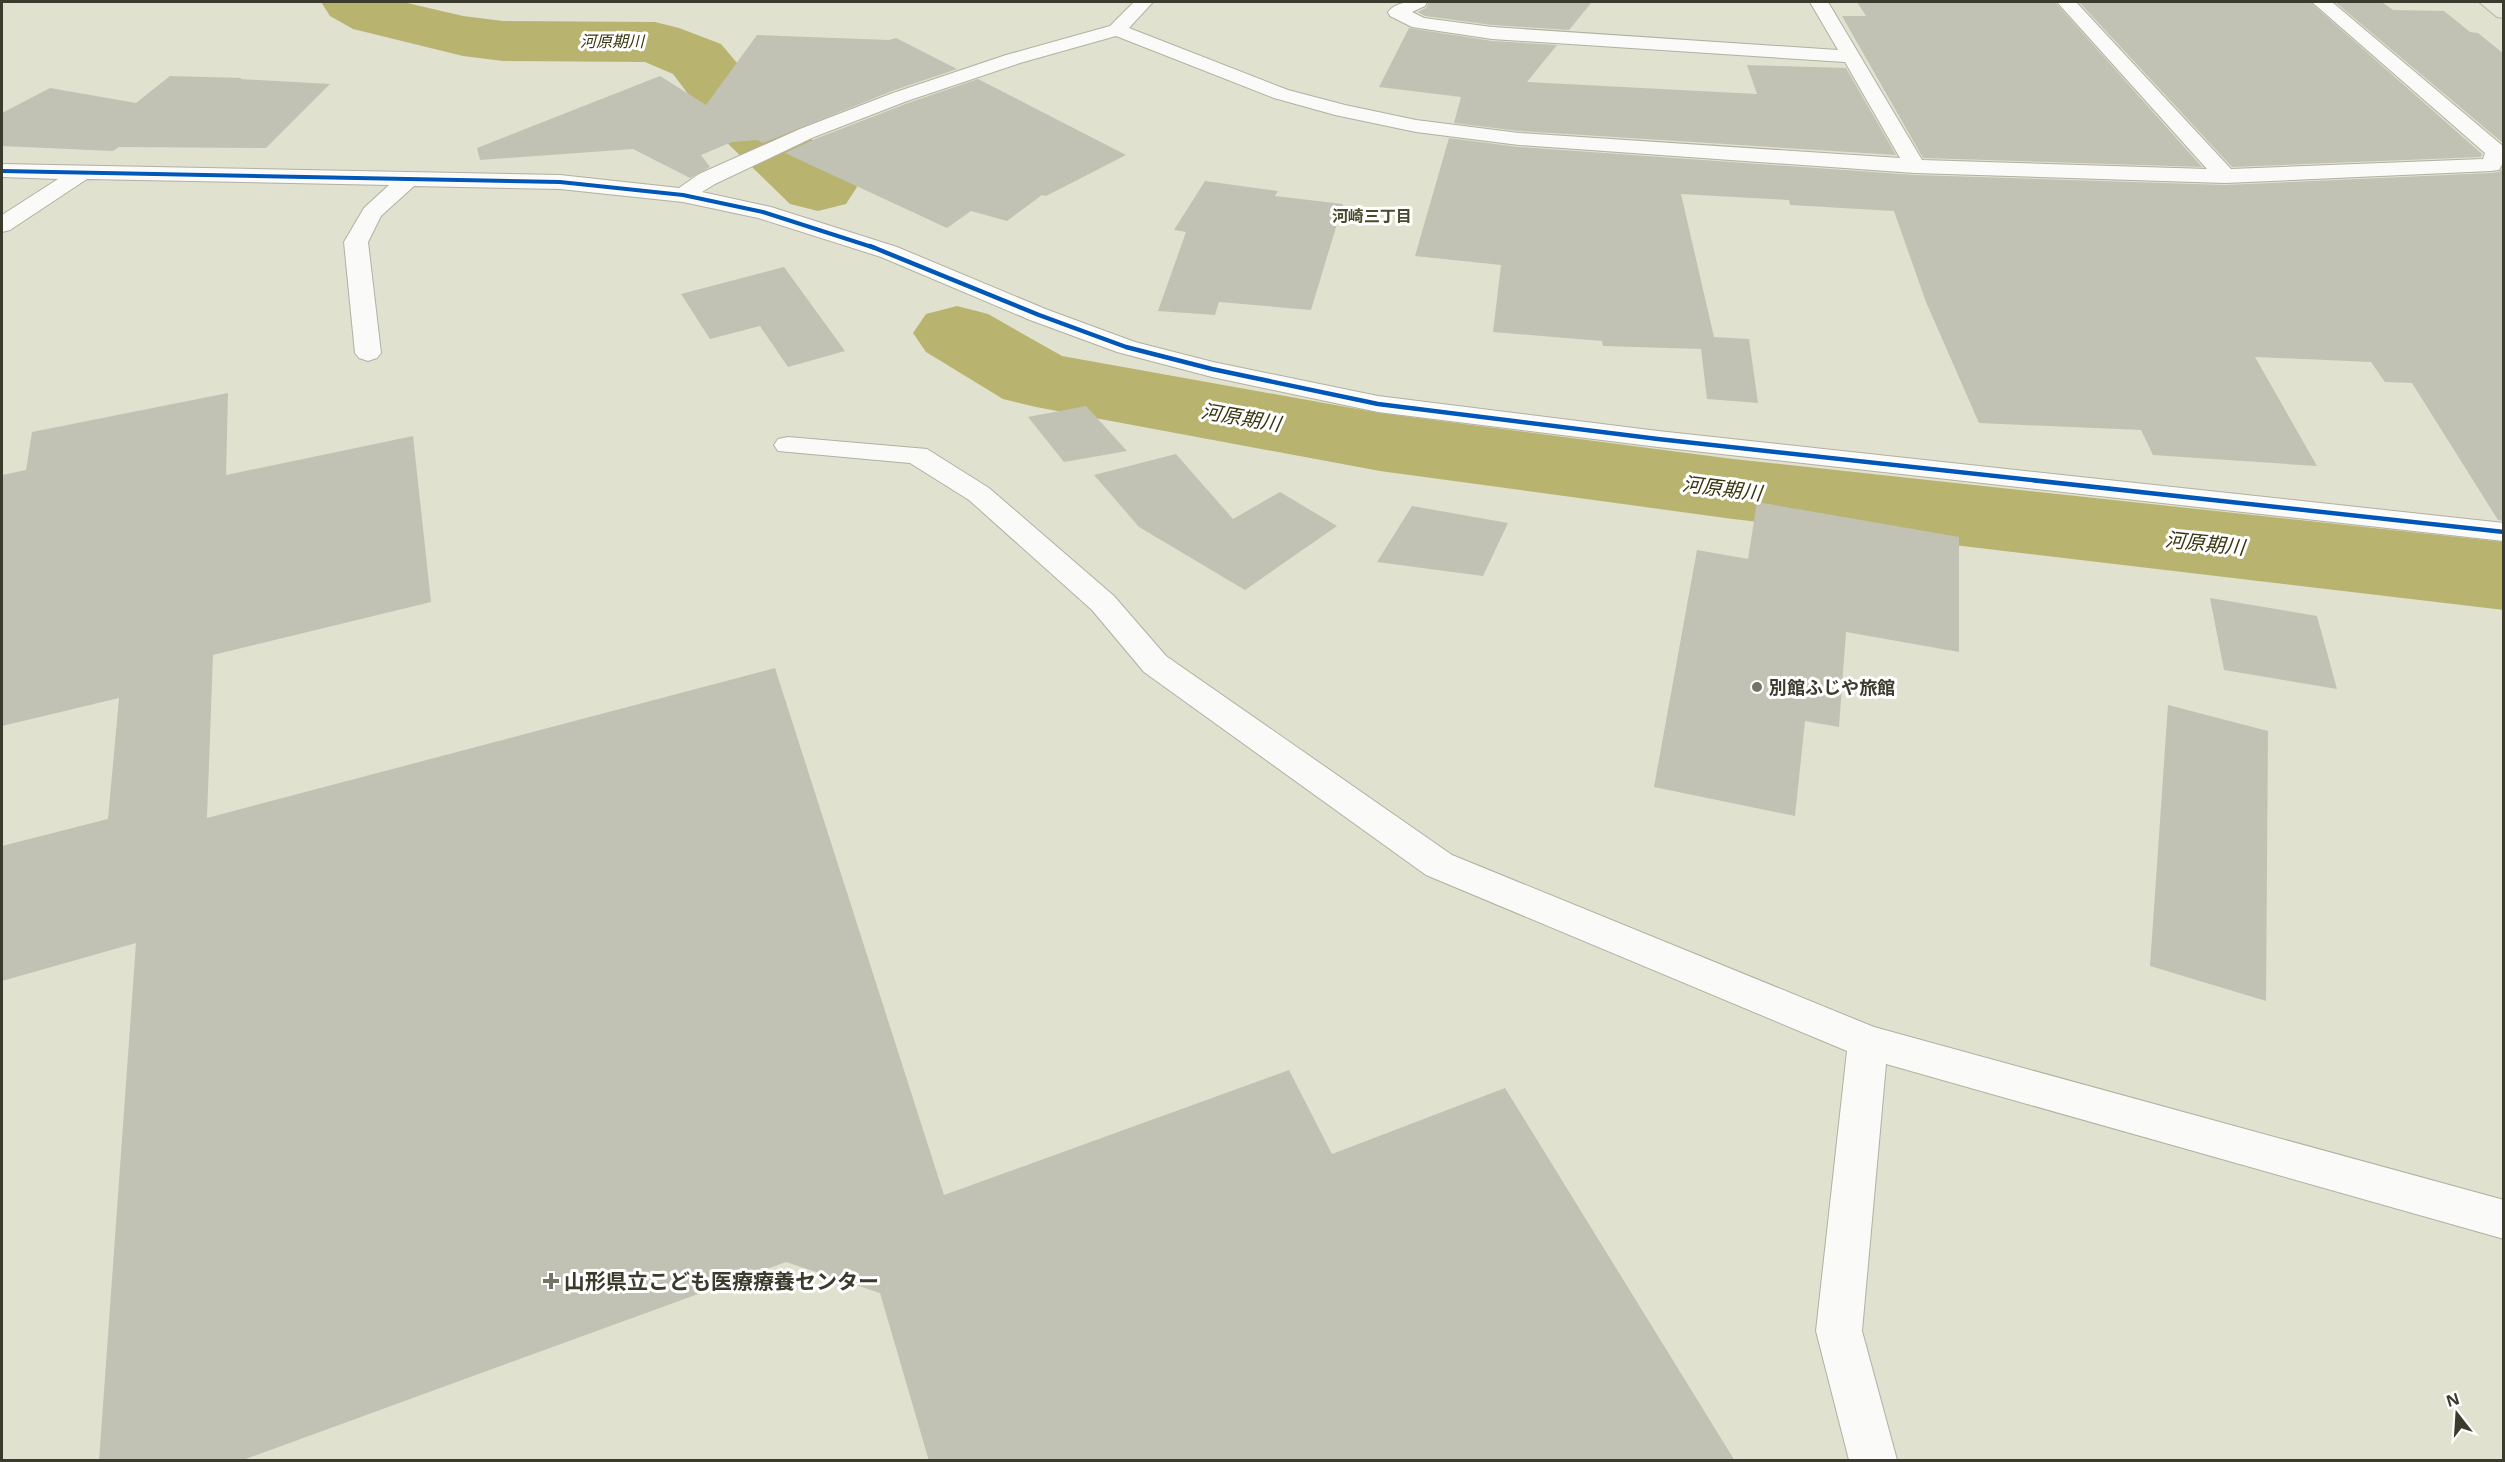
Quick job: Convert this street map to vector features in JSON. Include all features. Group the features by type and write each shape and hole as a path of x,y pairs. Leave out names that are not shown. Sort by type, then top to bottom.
{"highway":[{"path":"2488,2 2504,13"}],"street":[{"path":"683,195 707,179 807,133 900,97 1002,63 1117,30 1144,2"},
{"path":"1418,2 1397,12 1419,23 1492,33 1851,57"},
{"path":"1819,2 1915,166"},
{"path":"2066,2 2225,176"},
{"path":"1117,30 1281,94 1342,111 1416,126 1519,139 1915,166 2225,176 2491,165 2496,152 2321,2"},
{"path":"2,171 560,182 683,195 763,212 889,252 1039,315 1126,347 1212,369 1378,404 1658,439 2504,532"},
{"path":"2,225 80,174"},
{"path":"368,353 356,242 372,213 410,178"},
{"path":"788,445 917,455 979,494 1103,603 1155,664 1439,865 1868,1042 2504,1220"},
{"path":"1868,1042 1839,1331 1873,1461"}],"building":[{"path":"1429,2 1592,2 1569,30 1492,25 1425,16 1418,12 1426,8"},
{"path":"1857,2 2055,2 2202,167 1923,158 1842,16 1866,16"},
{"path":"2079,2 2310,2 2482,154 2481,157 2232,167"},
{"path":"2335,2 2382,2 2393,10 2444,11 2470,32 2478,33 2504,54 2504,144"},
{"path":"1409,28 1492,41 1557,45 1527,82 1757,94 1747,65 1846,68 1896,155 1519,131 1454,123 1461,97 1379,87"},
{"path":"757,35 889,40 896,38 957,69 892,91 763,143 757,140 732,142 701,155 710,167 690,178 633,149 480,160 477,148 660,76 706,105"},
{"path":"170,76 330,84 266,148 119,147 113,151 2,146 2,113 50,88 136,103"},
{"path":"978,79 1126,155 1046,196 1042,195 1007,221 971,211 947,228 785,153 908,103"},
{"path":"1449,138 1519,147 1915,175 2225,185 2491,173 2499,172 2504,167 2504,521 2498,520 2412,383 2385,382 2371,362 2255,357 2317,466 2153,455 2141,430 1979,423 1926,302 1894,211 1790,205 1789,200 1681,194 1714,337 1749,339 1758,403 1707,399 1701,349 1603,346 1602,341 1493,332 1501,265 1415,256"},
{"path":"1205,181 1278,191 1275,196 1343,204 1311,310 1219,302 1215,315 1158,311 1186,232 1174,230"},
{"path":"784,267 845,351 788,367 760,326 710,339 681,294"},
{"name":"山形県立こども医療療養センター","path":"228,393 226,475 413,436 431,602 213,655 207,818 775,668 944,1195 1289,1070 1332,1154 1505,1088 1735,1461 929,1461 880,1293 786,1262 240,1461 99,1461 136,943 2,981 2,846 108,819 119,698 2,726 2,475 26,470 32,432"},
{"path":"1086,406 1127,451 1064,462 1028,417"},
{"path":"1176,454 1233,519 1280,492 1337,526 1245,590 1139,527 1094,475"},
{"name":"別館ふじや旅館","path":"1757,502 1959,537 1959,652 1846,632 1839,727 1805,721 1795,816 1654,787 1697,550 1748,559"},
{"path":"1412,506 1508,523 1483,576 1377,562"},
{"path":"2210,598 2317,616 2337,689 2224,670"},
{"path":"2168,705 2268,731 2266,1001 2150,966"}],"waterway":[{"name":"河原期川","path":"353,2 376,15 463,36 503,41 655,42 697,59 745,119 818,187"},
{"name":"河原期川","path":"957,333 1036,379 1380,442 1733,489 2504,576"}],"cycle path":[{"path":"2,171 560,182 683,195 763,212 889,252 1039,315 1126,347 1212,369 1378,404 1658,439 2504,532"}],"place":[{"name":"別館ふじや旅館","path":"1757,687"},
{"name":"山形県立こども医療療養センター","path":"551,1281"}],"district":[{"name":"河崎三丁目","path":"1372,216"}]}
